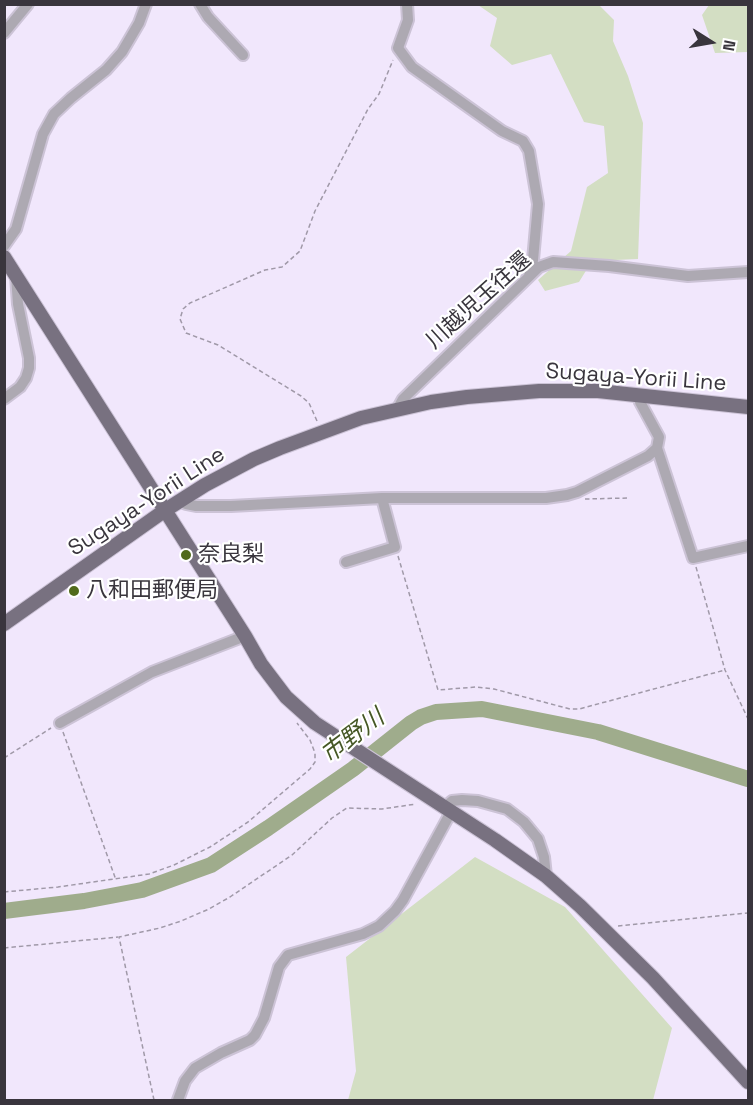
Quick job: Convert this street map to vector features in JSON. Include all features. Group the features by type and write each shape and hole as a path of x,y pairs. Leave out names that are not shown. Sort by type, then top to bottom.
{"main road":[{"path":"4,257 261,664 286,697 299,711 352,748 444,806 546,876 607,931 748,1082"},
{"name":"Sugaya-Yorii Line","path":"4,624 164,511 254,459 322,431 399,408 466,397 539,391 590,391 748,407"}],"street":[{"path":"4,33 28,4"},
{"path":"4,246 16,229 43,134 54,114 117,58 139,23 146,4"},
{"path":"200,4 208,17 243,55"},
{"path":"407,4 408,20 398,48 412,67 502,131 523,141 529,151 538,204 533,260 529,277"},
{"name":"川越児玉往還","path":"399,408 403,399 539,267 554,262 688,276 748,272"},
{"path":"4,399 20,387 29,368 18,304 16,276"},
{"path":"639,396 659,437 657,448 693,558 748,546"},
{"path":"180,501 188,505 212,506 382,498 546,498 577,492 648,456 657,448"},
{"path":"346,562 395,547 382,498"},
{"path":"60,723 152,672 245,636"},
{"path":"178,1101 185,1081 195,1068 250,1040 255,1035 264,1018 279,967 288,955 363,934 379,926 395,911 404,900 444,806 452,801 478,801 507,809 524,822 538,839 544,857 546,876"}],"path":[{"path":"322,431 309,403 301,396 218,345 186,333 180,319 183,309 190,303 265,270 282,267 300,251 315,211 368,109 379,94 398,48"},
{"path":"578,500 628,498"},
{"path":"395,547 438,690 476,687 495,689 579,710 725,670"},
{"path":"693,558 725,670 748,719"},
{"path":"4,758 60,723 116,880"},
{"path":"4,892 116,880 149,874 174,865 210,847 248,822 315,762 315,753 310,740 297,723"},
{"path":"4,948 119,937 160,928 209,909 223,901 292,855 332,818 347,808 444,806"},
{"path":"607,931 621,925 748,914"},
{"path":"119,937 154,1101"}],"green space":[{"path":"478,5 599,5 614,20 613,41 628,76 643,123 638,259 592,261 579,282 545,291 538,280 571,251 587,187 608,173 604,126 584,122 551,54 512,65 490,46 497,18"},
{"path":"709,5 748,5 748,52 715,53 702,15"},
{"path":"475,857 565,907 672,1028 653,1100 348,1100 356,1071 346,957"}],"waterway":[{"name":"市野川","path":"4,911 84,901 142,890 211,865 353,769 411,723 436,712 482,709 598,732 748,779"}],"place":[{"name":"奈良梨","path":"186,555"},
{"name":"八和田郵便局","path":"74,591"}]}
